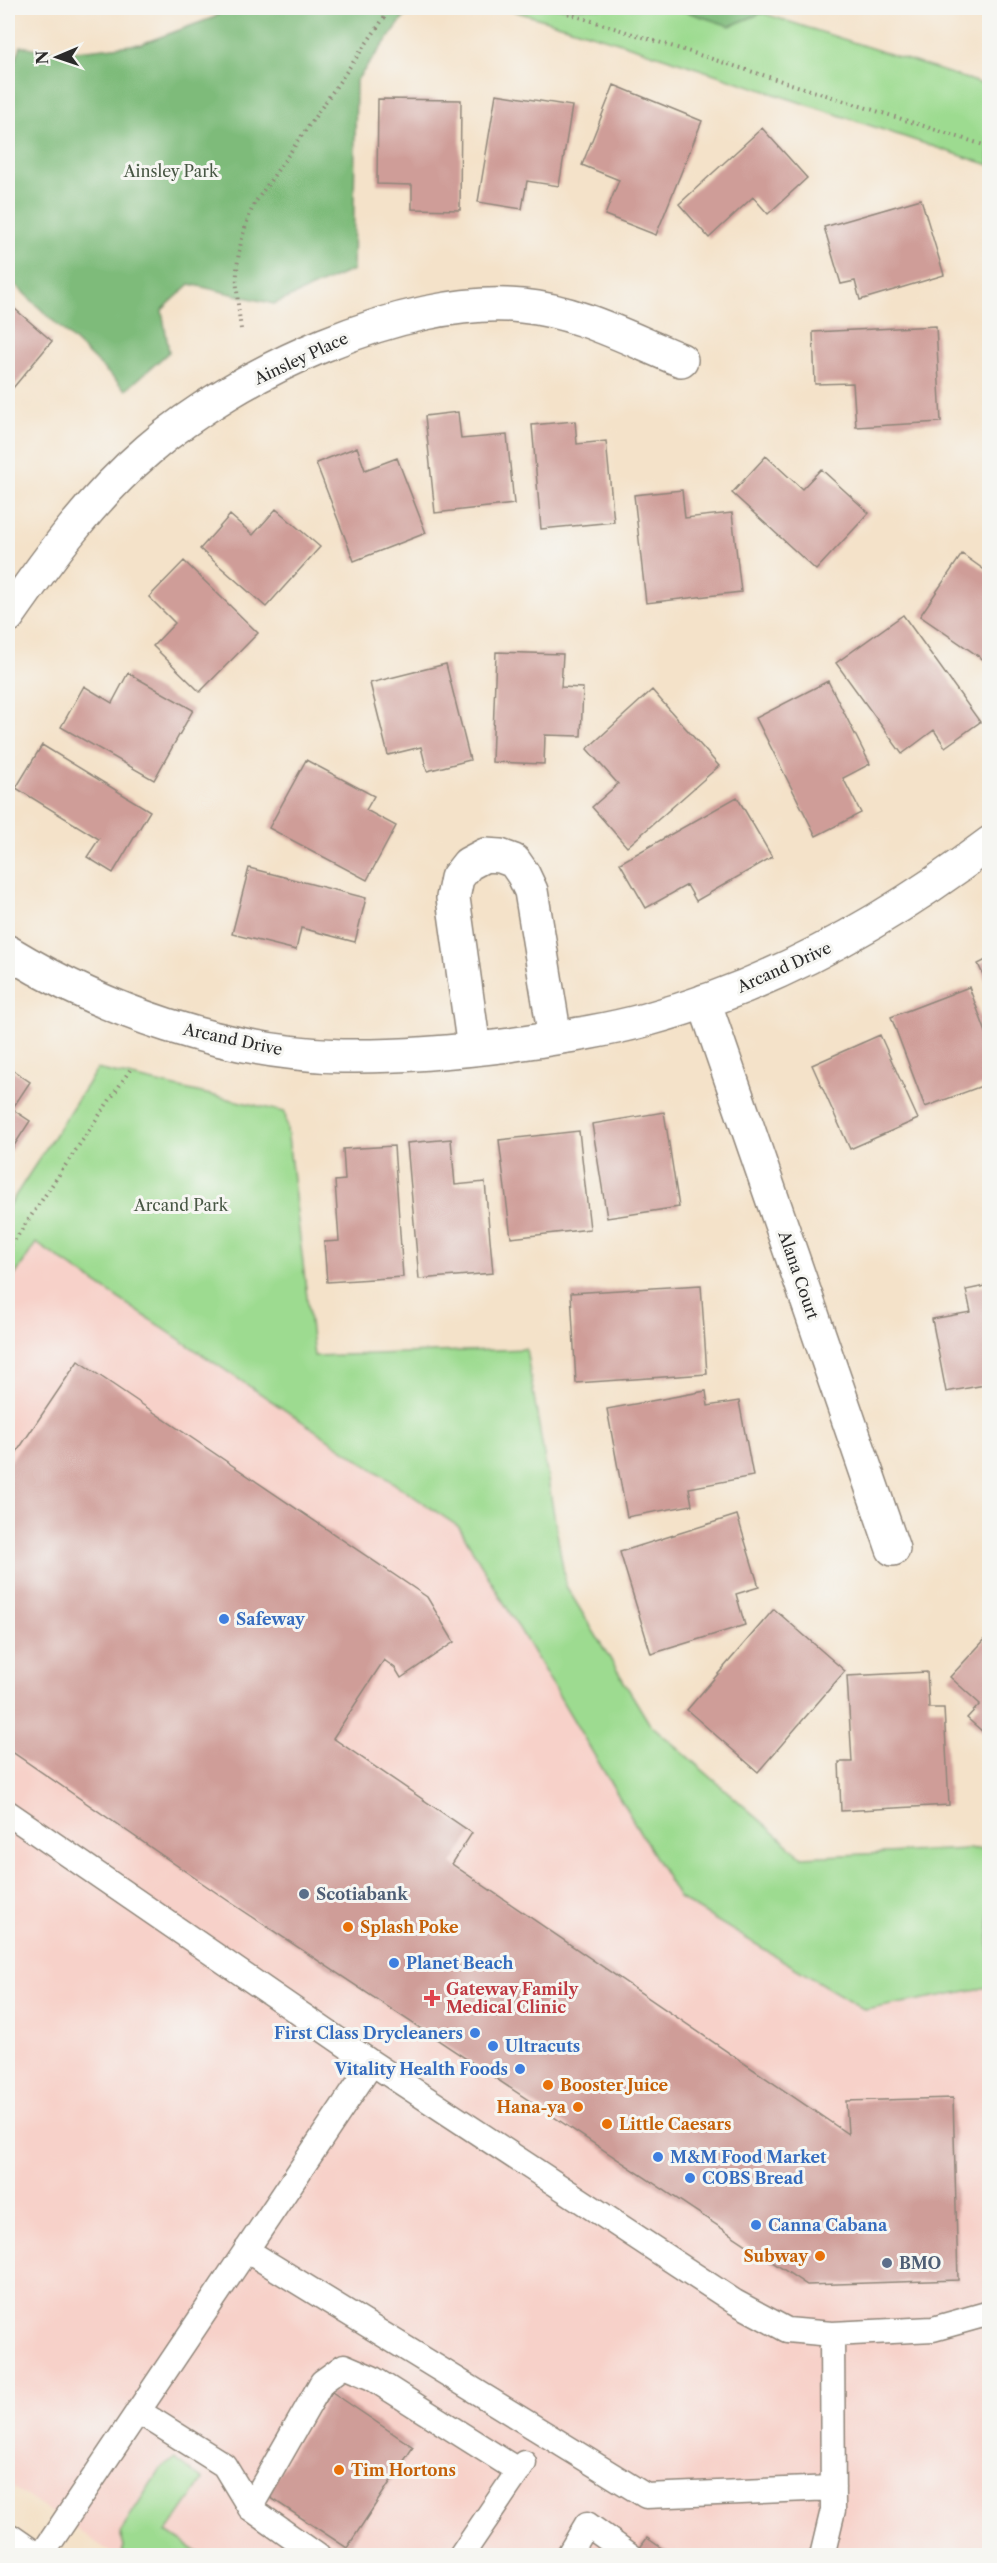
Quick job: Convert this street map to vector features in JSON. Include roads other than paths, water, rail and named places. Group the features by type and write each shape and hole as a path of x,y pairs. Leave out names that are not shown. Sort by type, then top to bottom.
{"street":[{"name":"Ainsley Place","path":"8,616 84,513 148,449 185,421 257,377 311,350 368,328 469,306 500,304 524,306 579,318 681,360"},
{"name":"Arcand Drive","path":"8,952 87,994 143,1017 233,1043 298,1053 340,1056 391,1056 474,1049 555,1038 645,1020 704,1001 802,960 870,926 922,893 990,843"},
{"path":"474,1049 453,898 457,878 468,864 485,855 500,856 514,861 531,891 555,1038"},
{"name":"Alana Court","path":"704,1001 893,1549"},
{"path":"8,2540 30,2556"}],"lane":[{"path":"8,1813 372,2063 735,2302 787,2330 832,2334 933,2329 990,2313"},
{"path":"41,2556 372,2063"},
{"path":"246,2250 646,2496 833,2488"},
{"path":"822,2556 833,2510 832,2334"},
{"path":"250,2508 322,2382 344,2366 372,2378 521,2467 461,2556"},
{"path":"138,2411 224,2465 250,2508 318,2556"},
{"path":"568,2556 587,2524 631,2556"}],"place":[{"name":"Safeway","path":"224,1619"},
{"name":"Scotiabank","path":"304,1894"},
{"name":"Splash Poke","path":"348,1927"},
{"name":"Planet Beach","path":"394,1963"},
{"name":"Gateway Family Medical Clinic","path":"432,1998"},
{"name":"First Class Drycleaners","path":"475,2033"},
{"name":"Ultracuts","path":"493,2046"},
{"name":"Vitality Health Foods","path":"520,2069"},
{"name":"Booster Juice","path":"548,2085"},
{"name":"Hana-ya","path":"578,2107"},
{"name":"Little Caesars","path":"607,2124"},
{"name":"M&M Food Market","path":"658,2157"},
{"name":"COBS Bread","path":"690,2178"},
{"name":"Canna Cabana","path":"756,2225"},
{"name":"Subway","path":"820,2256"},
{"name":"BMO","path":"887,2263"},
{"name":"Tim Hortons","path":"339,2470"}],"park label":[{"name":"Ainsley Park","path":"171,171"},
{"name":"Arcand Park","path":"181,1205"}]}
